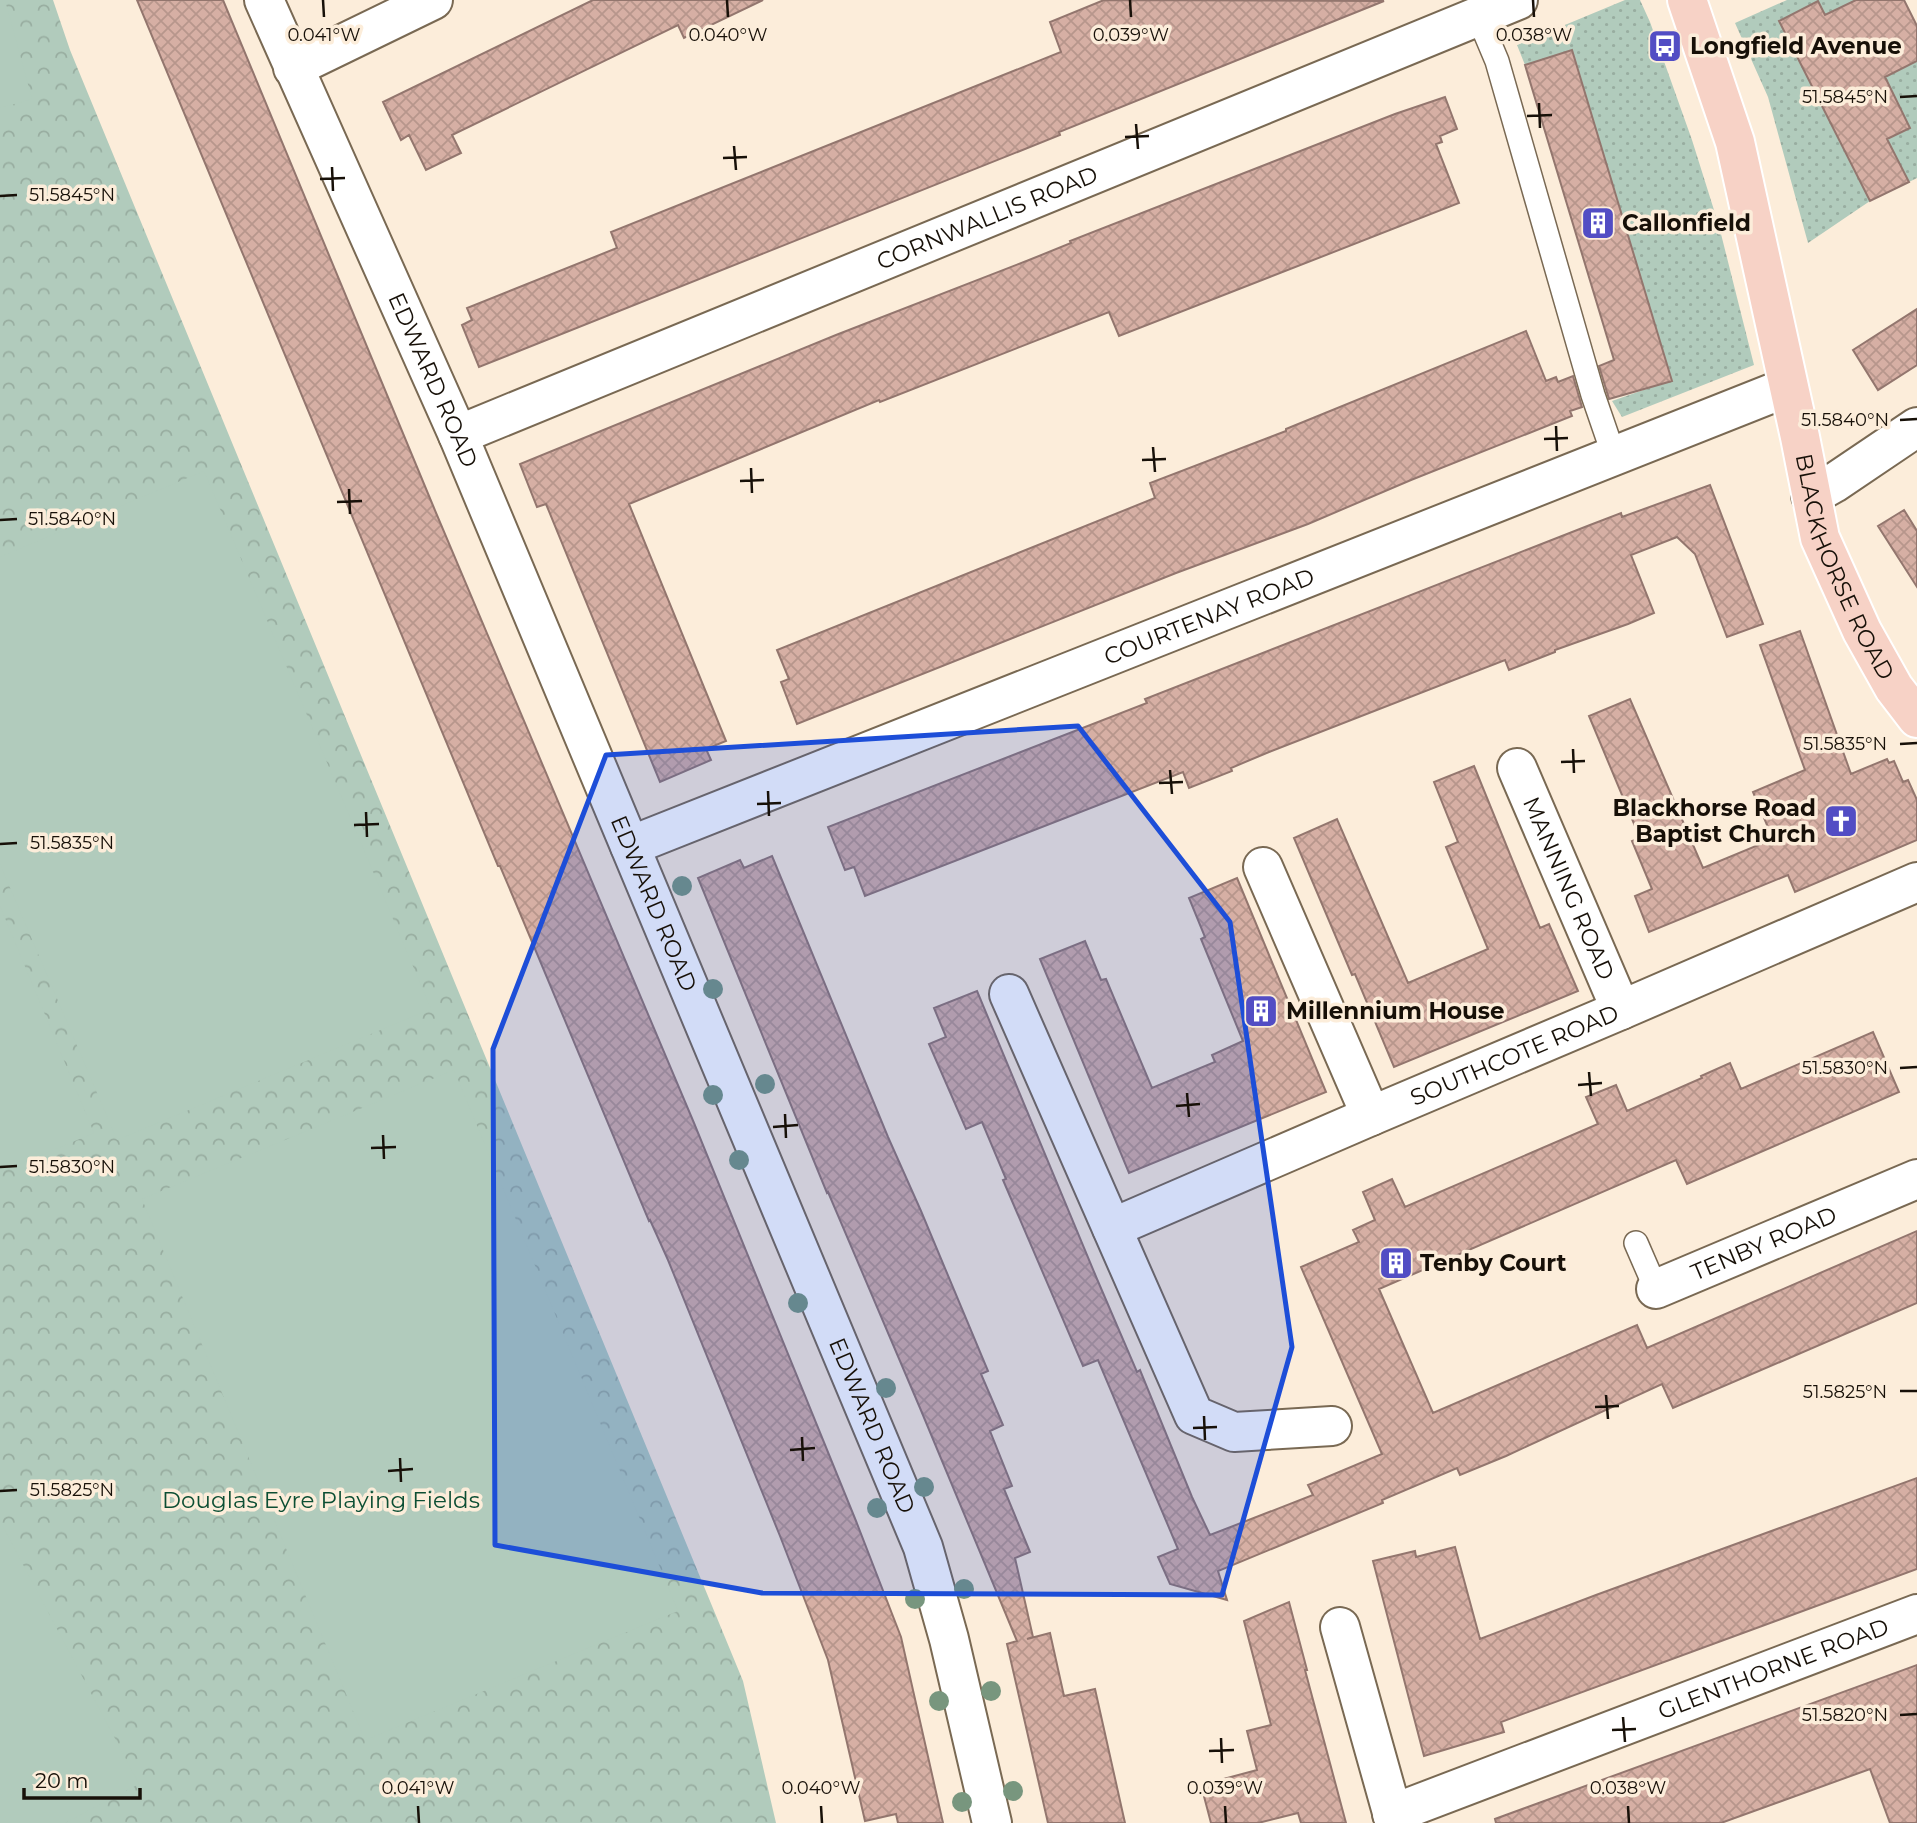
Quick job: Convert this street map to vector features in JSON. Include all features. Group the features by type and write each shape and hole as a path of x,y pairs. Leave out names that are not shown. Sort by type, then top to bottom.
{"main road":[{"name":"BLACKHORSE ROAD","path":"1687,0 1735,142 1820,538 1844,594 1894,688 1917,718"}],"street":[{"name":"EDWARD ROAD","path":"264,0 458,435 923,1548 949,1639 992,1823"},
{"path":"293,68 433,0"},
{"name":"CORNWALLIS ROAD","path":"458,435 1518,0"},
{"name":"COURTENAY ROAD","path":"630,846 1788,387"},
{"path":"1811,496 1917,427"},
{"name":"MANNING ROAD","path":"1517,768 1621,1010"},
{"path":"1263,867 1371,1115"},
{"name":"SOUTHCOTE ROAD","path":"1112,1228 1917,882"},
{"path":"1009,994 1194,1415 1234,1432 1332,1426"},
{"name":"TENBY ROAD","path":"1656,1289 1917,1179"},
{"name":"GLENTHORNE ROAD","path":"1394,1818 1917,1614"},
{"path":"1340,1627 1394,1818"}],"lane":[{"path":"1478,16 1497,61 1614,456"},
{"name":"TENBY ROAD","path":"1636,1243 1656,1289"}],"highlighted area":[{"path":"1078,726 1230,922 1292,1347 1222,1595 762,1593 495,1545 493,1049 606,755"}],"green space":[{"name":"Douglas Eyre Playing Fields","path":"0,0 53,0 70,50 743,1681 776,1823 0,1823"},
{"path":"0,0 5,0 32,99 0,108"},
{"path":"1625,0 1640,0 1692,140 1719,226 1754,365 1622,417 1612,401 1672,380 1572,51 1525,65 1517,45"},
{"path":"1787,0 1856,0 1861,20 1779,21 1870,201 1808,243 1768,97 1735,23"},
{"path":"1865,51 1917,61 1917,178 1909,182 1887,139"},
{"path":"204,471 431,1009 117,1140 0,864 0,557"},
{"path":"0,906 94,1133 0,1172"},
{"path":"454,1070 678,1611 365,1740 142,1199"},
{"path":"0,1521 139,1784 65,1823 0,1823"}],"building":[{"path":"137,0 223,0 694,1123 856,1521 901,1637 943,1823 898,1823 896,1814 865,1821 828,1660 780,1536 668,1260 498,866"},
{"path":"593,0 763,0 684,38 678,25 452,135 461,153 426,170 409,135 401,140 383,102"},
{"path":"1104,0 1384,1 1059,132 1060,135 479,367 462,325 472,320 467,308 617,248 611,232 1061,52 1050,22"},
{"path":"1856,0 1904,0 1917,26 1917,61 1885,77 1910,128 1887,139 1909,182 1870,201 1779,21 1818,1 1825,15"},
{"name":"Callonfield","path":"1572,50 1672,381 1609,399 1599,366 1614,360 1525,65"},
{"path":"1445,97 1457,129 1440,136 1442,142 1436,144 1459,203 1119,336 1109,312 880,402 879,400 629,504 726,741 706,749 711,760 660,782 546,504 537,507 520,464 1071,243 1070,241"},
{"path":"1917,309 1917,365 1878,390 1853,350"},
{"path":"1526,331 1546,381 1556,377 1558,382 1573,376 1582,407 1570,411 1572,416 1308,524 1176,573 797,724 781,682 789,679 777,650 1155,498 1150,483 1286,431"},
{"path":"1710,485 1763,624 1727,637 1695,554 1677,537 1631,555 1654,613 1628,624 1509,670 1505,660 1269,752 1231,768 1232,771 1189,788 1183,772 865,896 854,867 845,870 828,827 1147,703 1145,699 1590,525 1621,513 1622,517"},
{"path":"1904,510 1917,531 1917,587 1878,526"},
{"path":"1800,631 1851,774 1887,759 1889,763 1894,761 1903,782 1908,780 1917,800 1917,840 1795,892 1788,875 1649,932 1635,896 1652,889 1632,841 1640,838 1589,716 1630,699 1703,868 1773,839 1753,792 1805,770 1760,645"},
{"path":"1474,766 1540,928 1549,924 1578,991 1394,1067 1294,838 1337,819 1408,983 1488,949 1446,847 1458,842 1434,782"},
{"path":"772,856 988,1371 981,1374 1003,1425 990,1431 1012,1486 1004,1489 1030,1552 1015,1558 1033,1637 1027,1639 1050,1633 1064,1696 1095,1689 1125,1823 1048,1823 1007,1644 1017,1641 827,1193 698,878 740,860 744,868"},
{"name":"Millennium House","path":"1237,878 1326,1092 1129,1173 1040,959 1085,941 1101,980 1106,979 1152,1088 1215,1062 1212,1055 1243,1041 1201,939 1205,937 1189,898"},
{"name":"Tenby Court","path":"977,991 1097,1279 1137,1372 1140,1370 1210,1535 1313,1495 1308,1485 1382,1454 1301,1267 1359,1242 1353,1230 1375,1220 1363,1192 1392,1179 1405,1207 1598,1124 1586,1097 1616,1085 1627,1111 1730,1063 1741,1089 1873,1032 1899,1092 1687,1184 1676,1160 1379,1289 1433,1413 1637,1325 1647,1348 1917,1231 1917,1303 1673,1408 1662,1384 1506,1456 1460,1475 1457,1468 1382,1500 1383,1503 1218,1571 1227,1600 1170,1584 1158,1557 1178,1549 1098,1360 1083,1366 1003,1180 1006,1179 982,1122 966,1129 929,1044 946,1037 934,1008"},
{"path":"1917,1478 1917,1569 1501,1722 1504,1732 1424,1756 1373,1561 1415,1551 1416,1557 1455,1547 1480,1639"},
{"path":"1289,1602 1346,1823 1301,1823 1298,1813 1258,1823 1211,1823 1201,1785 1257,1770 1247,1731 1271,1725 1244,1621"},
{"path":"1917,1665 1917,1823 1890,1823 1870,1769 1721,1823 1496,1823 1495,1819"}],"place":[{"name":"Longfield Avenue","path":"1665,46"},
{"name":"Callonfield","path":"1598,223"},
{"name":"Blackhorse Road Baptist Church","path":"1841,821"},
{"name":"Millennium House","path":"1261,1011"},
{"name":"Tenby Court","path":"1396,1263"}]}
